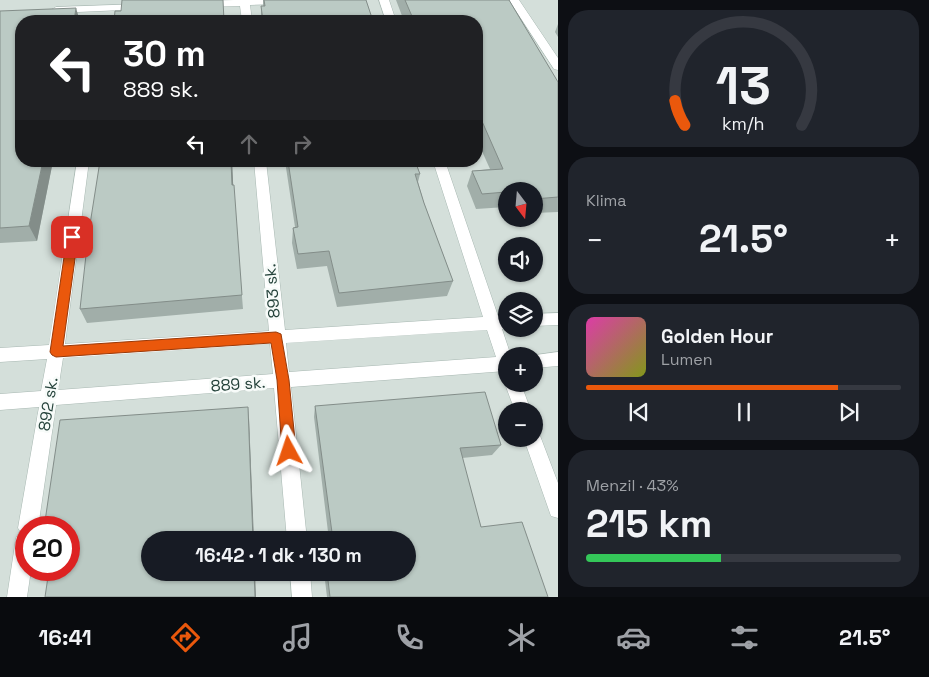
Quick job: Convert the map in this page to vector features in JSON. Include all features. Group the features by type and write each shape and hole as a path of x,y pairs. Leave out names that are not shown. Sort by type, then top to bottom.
{"lane":[{"path":"195,4 312,0"},
{"path":"384,0 389,15"},
{"path":"514,0 558,67"},
{"path":"245,3 246,15"},
{"path":"46,10 155,6"},
{"path":"104,15 105,8"},
{"name":"892 sk.","path":"30,516 56,352 82,167"},
{"name":"893 sk.","path":"261,167 276,337 283,380 296,531"},
{"path":"441,167 498,317"},
{"path":"543,319 558,318"},
{"path":"0,355 498,322"},
{"path":"543,360 558,359"},
{"name":"889 sk.","path":"0,402 498,364"},
{"path":"536,447 558,509"},
{"path":"17,597 19,581"},
{"path":"301,581 302,597"}],"shaded area":[{"path":"0,0 558,0 558,597 0,597"}],"building":[{"path":"122,0 223,0 224,15 115,15 115,11 121,11"},
{"path":"264,0 366,0 371,15 262,15 261,6 265,6"},
{"path":"405,0 509,0 558,82 558,197 543,198 543,182 498,182 498,193 482,194 472,171 503,169 483,124 483,15 411,15"},
{"path":"76,8 75,15 15,15 15,167 42,167 29,226 0,228 0,11"},
{"path":"99,167 231,167 242,295 80,309 88,237"},
{"path":"289,167 417,167 420,174 415,174 424,203 453,281 339,293 329,251 298,254 293,228 298,227"},
{"path":"485,392 498,435 498,445 460,448 481,527 522,522 548,597 330,597 328,581 416,581 416,531 332,531 315,406"},
{"path":"248,407 253,531 141,531 141,581 254,581 255,597 45,597 47,581 80,581 80,516 46,516 60,420"}],"route":[{"path":"72,237 56,352 276,337 283,380 289,451"}]}
